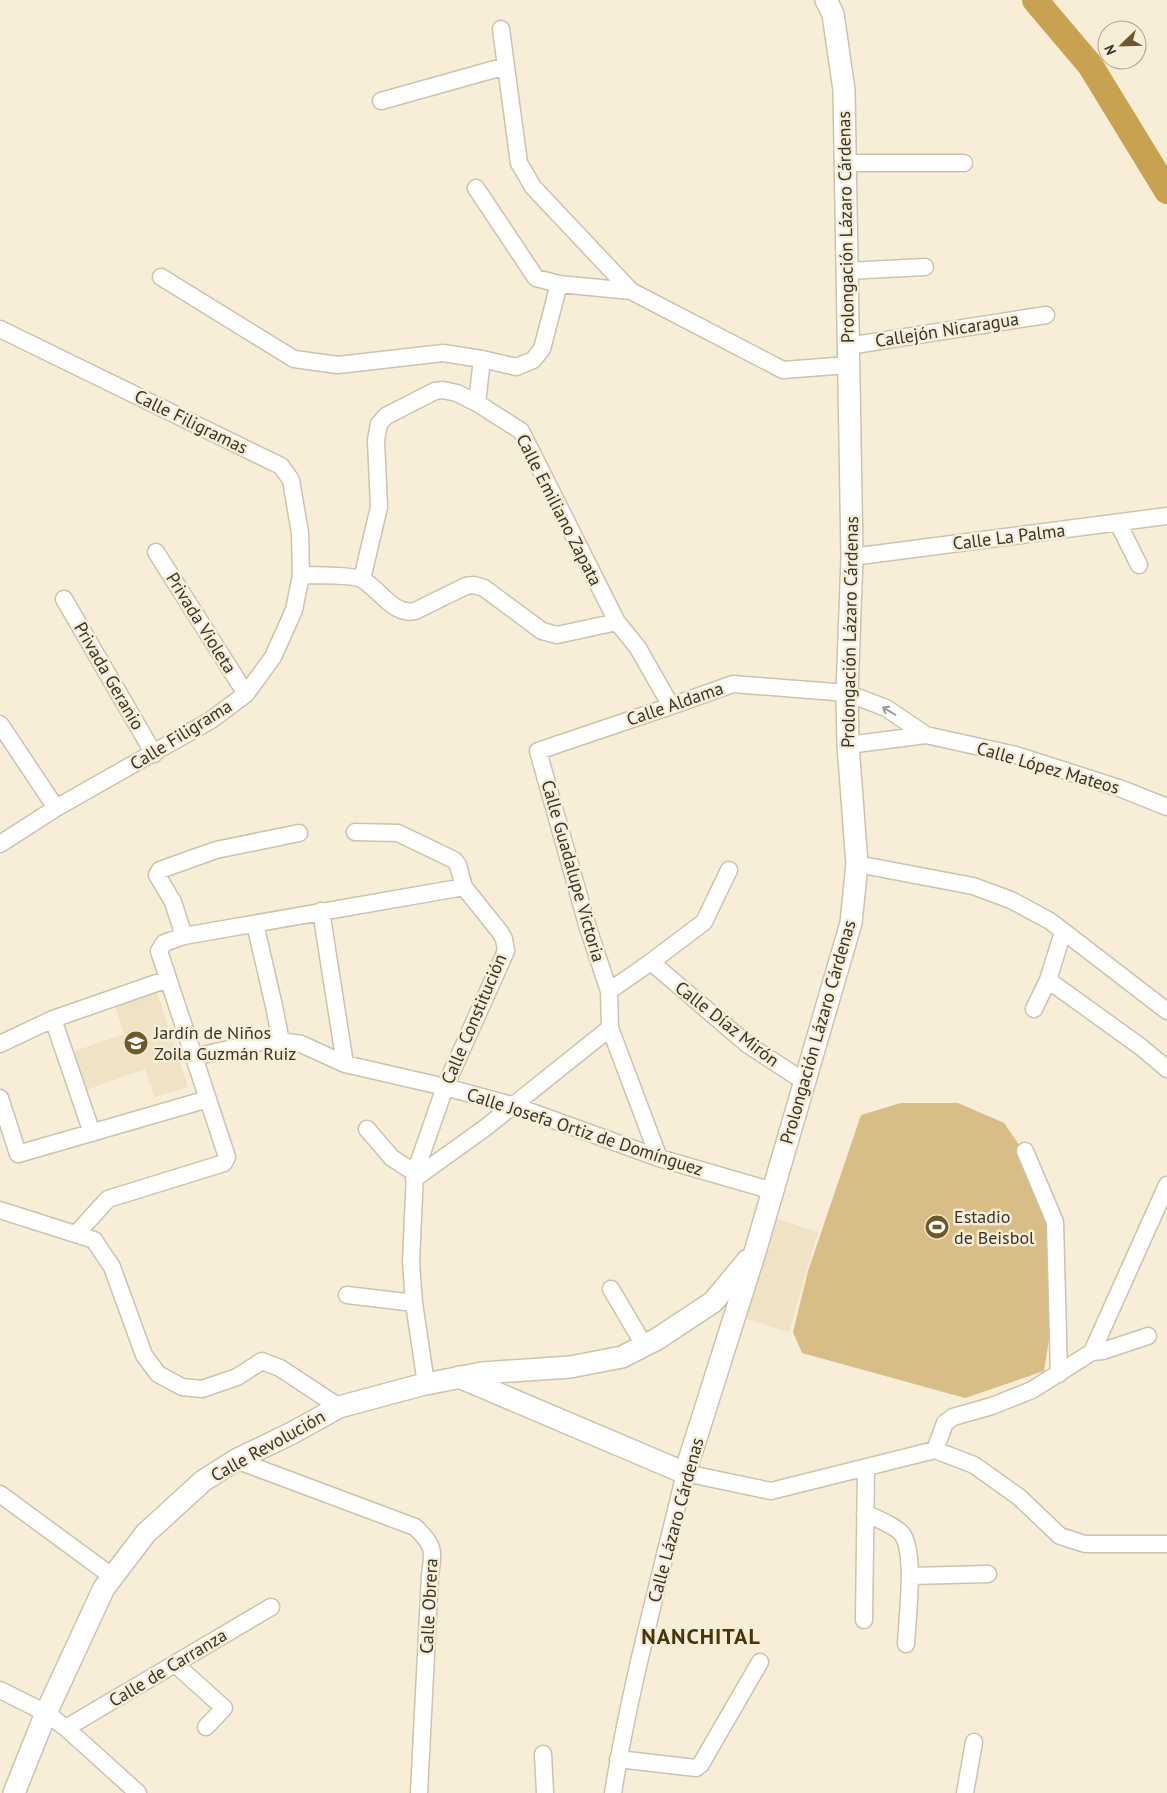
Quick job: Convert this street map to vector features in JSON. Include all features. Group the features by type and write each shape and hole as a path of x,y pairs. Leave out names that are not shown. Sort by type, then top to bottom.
{"main road":[{"name":"Prolongación Lázaro Cárdenas","path":"755,1252 851,924 857,864 848,745 847,693 852,557 844,90 833,14 826,0"},
{"name":"Calle Revolución","path":"14,1793 46,1714 104,1588 146,1533 203,1481 236,1460 292,1433 338,1407 459,1377 482,1373 570,1367 622,1356 657,1340 714,1302 755,1252"},
{"name":"Calle Lázaro Cárdenas","path":"686,1473 755,1252"},
{"path":"459,1377 686,1473"}],"street":[{"path":"501,29 519,163 533,187 631,291"},
{"path":"381,101 506,66"},
{"path":"845,163 964,162"},
{"path":"476,188 536,278 559,284 631,291"},
{"path":"847,271 926,267"},
{"path":"161,278 294,359 338,365 443,353 516,367 533,360 542,349 559,284"},
{"name":"Callejón Nicaragua","path":"631,291 782,370 1046,315"},
{"name":"Calle Filigramas","path":"0,329 281,466 291,480 300,533 300,575"},
{"path":"478,404 482,359"},
{"name":"Calle Emiliano Zapata","path":"362,579 379,507 376,440 379,424 386,416 435,391 443,390 457,393 521,431 617,622 638,648 671,706"},
{"name":"Calle La Palma","path":"852,557 1167,516"},
{"path":"1118,522 1139,565"},
{"name":"Privada Violeta","path":"156,552 246,694"},
{"path":"300,575 362,579 400,611 409,612 415,611 466,586 474,585 484,588 542,631 556,635 617,622"},
{"name":"Calle Filigrama","path":"0,844 56,808 211,720 246,694 274,657 294,610 300,575"},
{"name":"Privada Geranio","path":"64,599 154,754"},
{"name":"Calle Aldama","path":"538,751 733,684 847,693"},
{"name":"Calle López Mateos","path":"847,693 886,708 926,735"},
{"path":"0,724 56,808"},
{"name":"Calle López Mateos","path":"848,745 926,735 1016,755 1122,789 1167,807"},
{"name":"Calle Guadalupe Victoria","path":"538,751 588,928 609,991 610,1028"},
{"path":"77,1233 108,1199 224,1163 226,1157 159,951 164,943 184,936 464,887 458,865 451,859 398,833 355,832"},
{"path":"184,936 173,902 157,875 160,870 216,850 299,833"},
{"path":"857,864 973,886 1011,900 1050,921 1167,1011"},
{"path":"609,991 704,922 729,870"},
{"name":"Calle Constitución","path":"426,1384 414,1303 411,1262 415,1176 445,1087 506,951 500,932 464,887"},
{"path":"321,911 345,1064"},
{"path":"255,924 281,1041"},
{"path":"1034,1009 1048,980 1063,932"},
{"name":"Calle Díaz Mirón","path":"651,962 747,1044 805,1082"},
{"path":"0,1044 53,1018 168,979"},
{"path":"1048,980 1141,1047 1167,1069"},
{"path":"53,1018 92,1133"},
{"path":"367,1129 392,1158 415,1176 485,1128 610,1028 659,1158"},
{"name":"Calle Josefa Ortiz de Domínguez","path":"193,1057 266,1041 301,1044 345,1064 445,1087 512,1106 659,1158 773,1190"},
{"path":"0,1098 18,1154 208,1100"},
{"path":"1026,1151 1055,1222 1059,1374"},
{"path":"1092,1352 1167,1185"},
{"path":"0,1210 94,1240 112,1266 144,1355 158,1374 182,1388 202,1390 237,1377 262,1361 280,1368 338,1407"},
{"path":"611,1289 644,1345"},
{"path":"347,1295 414,1303"},
{"path":"935,1450 945,1423 953,1417 992,1406 1032,1390 1092,1352 1103,1351 1148,1336"},
{"path":"686,1473 771,1491 935,1450 974,1465 1019,1497 1060,1536 1085,1544 1167,1544"},
{"name":"Calle Obrera","path":"236,1460 416,1527 430,1541 433,1558 430,1575 419,1793"},
{"path":"864,1620 866,1468"},
{"name":"Calle Lázaro Cárdenas","path":"613,1793 618,1759 635,1683 686,1473"},
{"path":"0,1494 113,1577"},
{"path":"865,1513 901,1532 907,1542 910,1576 906,1644"},
{"path":"910,1576 988,1574"},
{"name":"Calle de Carranza","path":"66,1728 271,1607"},
{"path":"618,1759 696,1768 701,1764 760,1662"},
{"path":"176,1664 224,1708 206,1727"},
{"path":"0,1690 46,1714 66,1728 138,1793"},
{"path":"965,1793 974,1742"},
{"path":"543,1754 546,1793"}],"shaded area":[{"name":"Jardín de Niños Zoila Guzmán Ruiz","path":"157,992 188,1087 155,1097 145,1069 86,1090 72,1052 124,1034 115,1006"},
{"name":"Estadio de Beisbol","path":"901,1103 958,1103 1004,1123 1045,1182 1059,1275 1044,1371 965,1398 802,1353 793,1332 808,1271 861,1115"},
{"path":"774,1218 818,1232 789,1332 742,1318"}],"waterway":[{"path":"1035,0 1090,65 1167,191"}],"place":[{"name":"Jardín de Niños Zoila Guzmán Ruiz","path":"136,1043"},
{"name":"Estadio de Beisbol","path":"937,1227"}],"district":[{"name":"NANCHITAL","path":"701,1636"}]}
